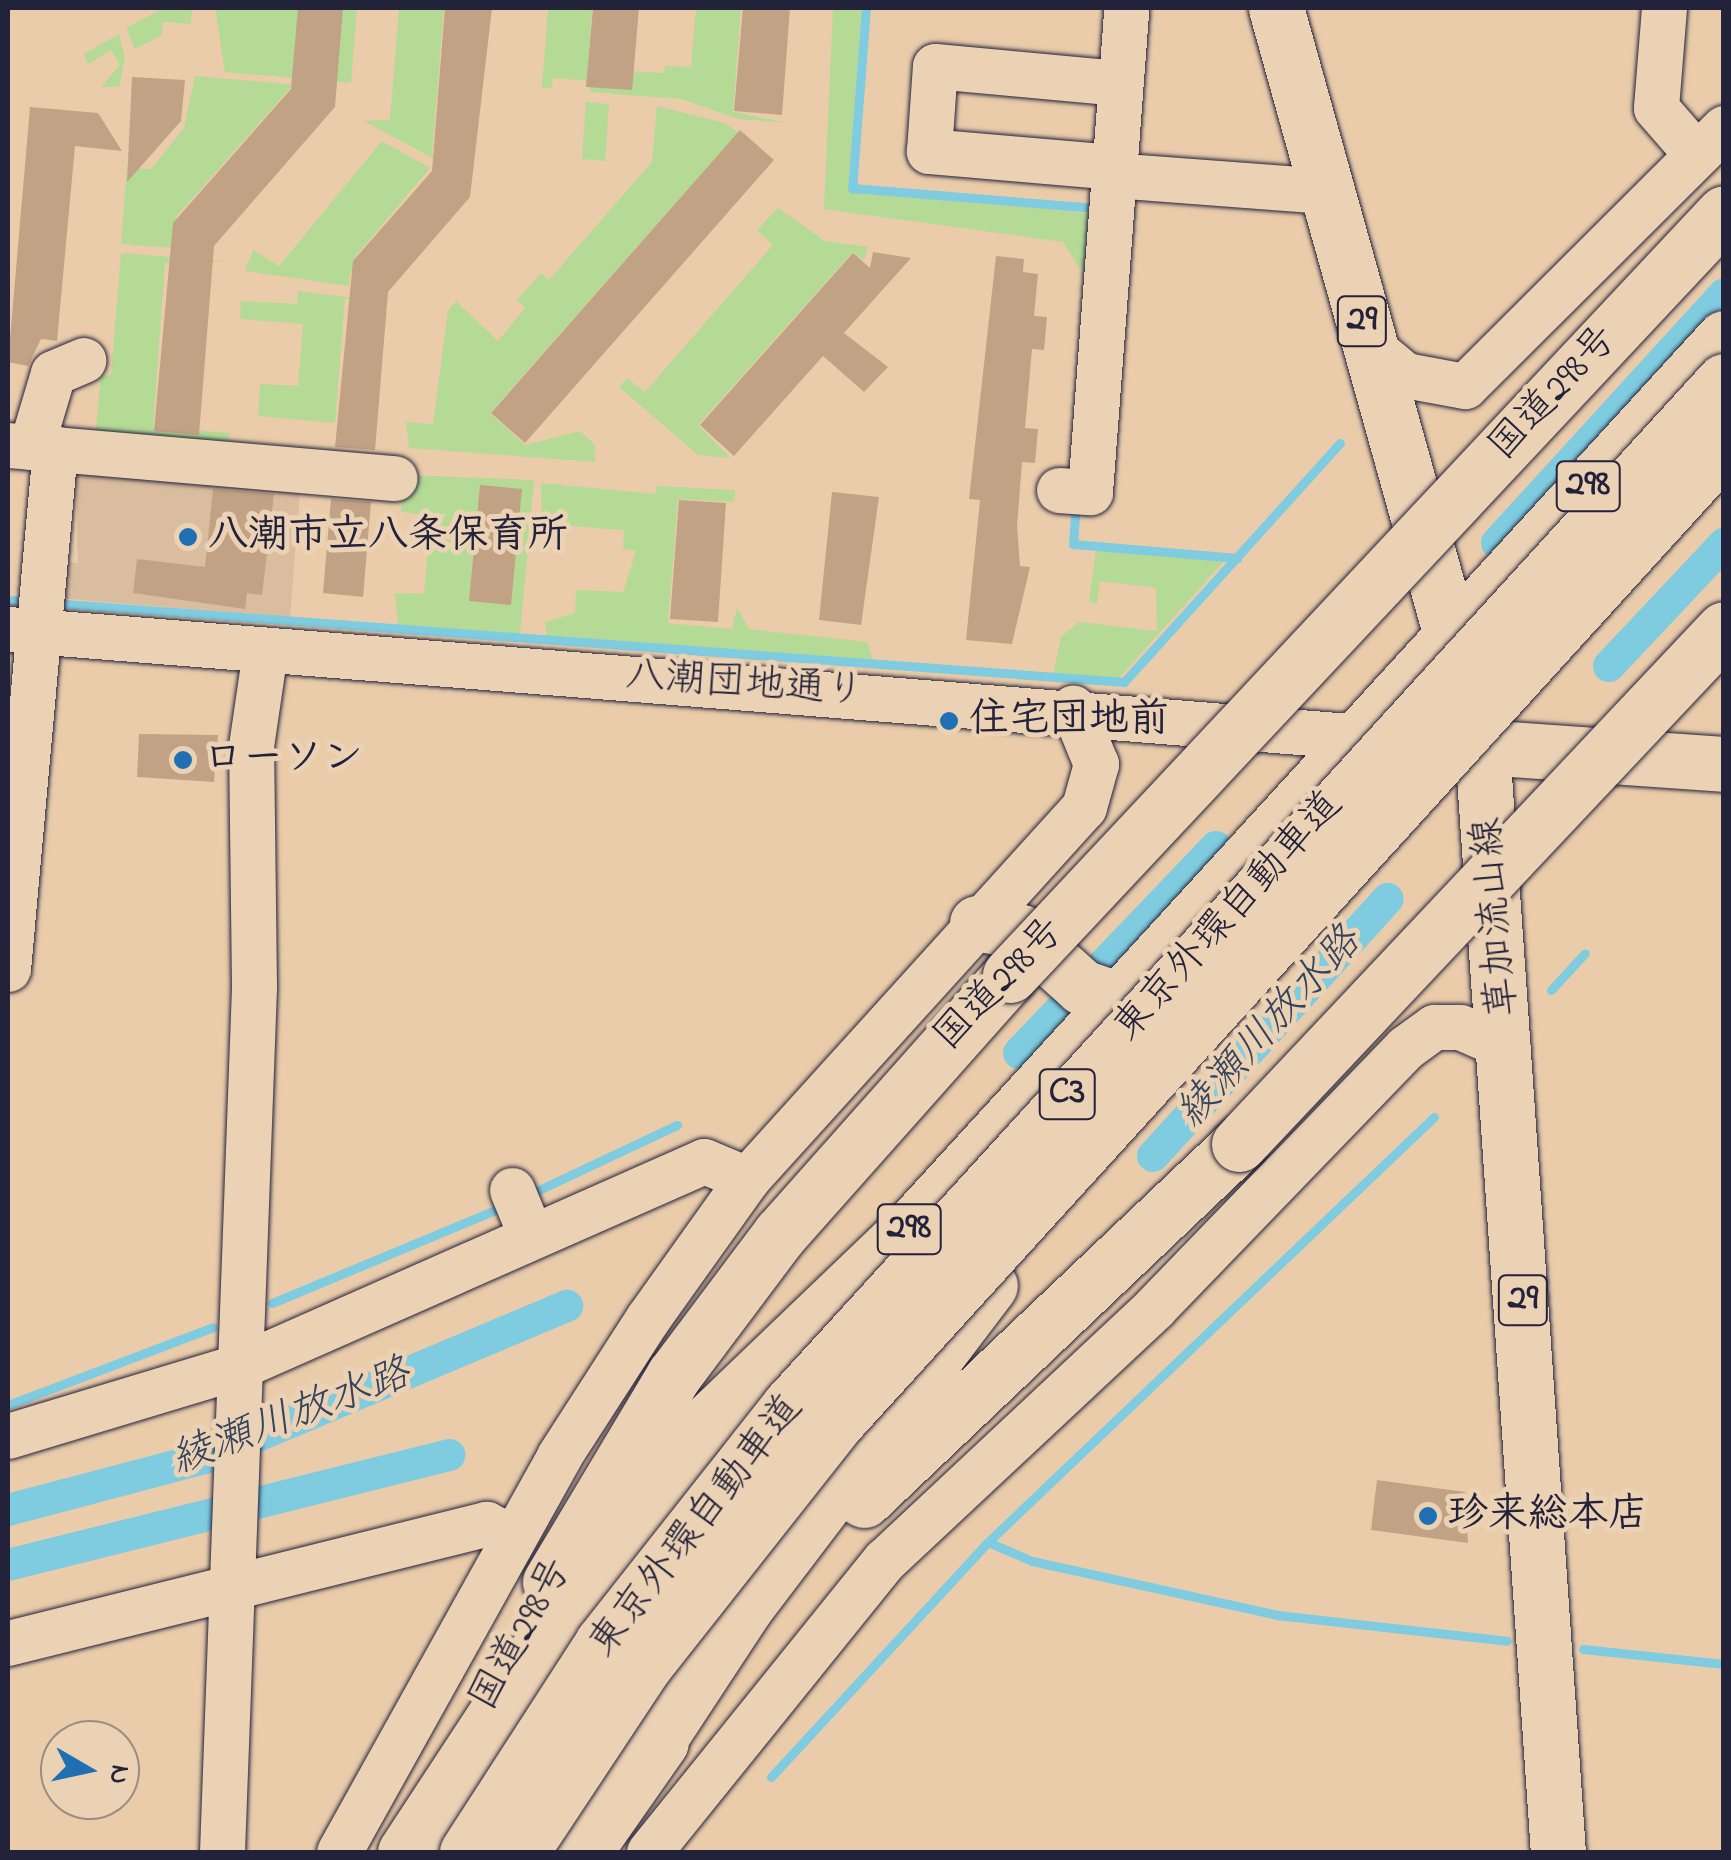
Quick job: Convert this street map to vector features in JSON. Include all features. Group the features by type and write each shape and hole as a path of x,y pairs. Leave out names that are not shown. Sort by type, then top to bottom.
{"main road":[{"name":"草加流山線","path":"1276,8 1482,748 1508,1048 1558,1852"},
{"name":"国道298号","path":"404,1852 674,1375 828,1177 1010,975 1724,213"},
{"name":"国道298号","path":"404,1852 550,1630 700,1429 912,1226 1724,338"},
{"name":"東京外環自動車道","path":"467,1852 602,1643 789,1406 1724,381"},
{"name":"東京外環自動車道","path":"521,1852 644,1666 834,1425 1724,447"},
{"name":"298","path":"584,1852 745,1608 980,1296 1724,488"},
{"name":"298","path":"640,1768 900,1462 1239,1144 1724,629"},
{"path":"1482,748 1724,764"},
{"path":"978,924 1021,932 1082,987 1119,1000"}],"street":[{"path":"1059,490 1090,492 1126,8"},
{"path":"1369,346 1421,381 1465,386 1710,142 1656,108 1664,8"},
{"path":"1120,83 935,66 929,151 1326,191"},
{"path":"8,969 31,447 53,373 82,360"},
{"path":"31,447 395,478"},
{"name":"八潮団地通り","path":"22,630 1072,708 1482,748"},
{"path":"222,1852 239,1388 252,746 266,650"},
{"path":"339,1852 513,1537 748,1179 1084,808 1095,783 1072,708"},
{"path":"649,1852 769,1692 885,1560 1154,1308 1405,1048 1434,1028 1460,1026 1508,1048"},
{"path":"8,1436 239,1388 521,1210 704,1161 748,1179"},
{"path":"8,1643 234,1568 486,1524 513,1537"}],"shaded area":[{"name":"八潮市立八条保育所","path":"76,462 301,480 290,617 45,597 60,563 78,563"}],"green space":[{"path":"163,8 192,8 191,24 163,22 161,36 135,49 126,28"},
{"path":"215,8 357,8 351,83 225,72"},
{"path":"399,8 444,8 432,154 440,162 364,121 390,120"},
{"path":"548,8 592,8 588,69 664,73 665,66 691,67 696,8 741,8 733,112 789,123 738,119 681,99 590,92 590,81 553,78 552,88 542,88"},
{"path":"833,8 862,8 848,191 1089,213 1086,278 1063,242 824,209"},
{"path":"119,34 125,58 119,87 101,87 120,65 111,50 88,64 84,54"},
{"path":"195,76 310,86 292,86 176,217 199,237 171,248 121,244 127,167 151,169 184,128"},
{"path":"586,102 609,104 605,161 582,159"},
{"path":"657,106 724,123 758,145 752,152 734,137 490,413 525,445 580,431 595,445 595,462 409,448 406,422 433,424 448,311 456,301 498,341 525,308 517,300 541,273 549,280 652,162"},
{"path":"382,141 430,168 356,256 378,276 350,273 349,286 245,271 253,250 279,266"},
{"path":"778,208 825,241 868,247 864,260 853,252 698,425 731,458 698,455 619,387 627,378 645,392 773,245 757,230"},
{"path":"121,253 227,261 165,263 153,427 230,433 228,450 96,430 101,375 111,375"},
{"path":"298,291 384,302 345,299 335,423 258,416 260,384 298,386 303,324 240,319 241,301 297,304"},
{"path":"404,475 534,480 520,634 398,625 395,593 424,594 431,516 401,512"},
{"path":"541,483 655,494 657,486 735,490 734,502 678,499 668,623 732,629 737,608 749,629 867,642 874,661 547,636 545,622 575,613 576,590 623,592 636,551 623,549 624,530 553,525 551,544 543,543"},
{"path":"1096,549 1226,559 1117,680 1053,675 1061,637 1079,622 1157,631 1156,588 1100,581 1097,603 1089,602"}],"building":[{"path":"298,8 343,8 335,107 214,246 199,435 154,431 173,223 291,89"},
{"path":"445,8 492,8 470,197 388,292 375,450 335,447 353,261 432,171"},
{"path":"593,8 639,8 632,90 586,87"},
{"path":"743,8 790,8 782,115 734,111"},
{"path":"132,77 185,80 181,121 127,182"},
{"path":"30,107 98,113 122,151 75,146 57,341 41,339 28,366 8,362"},
{"path":"740,130 774,160 525,443 491,413"},
{"path":"873,252 911,258 844,333 888,367 864,392 823,356 734,456 700,425 853,253 870,268"},
{"path":"996,256 1024,259 1023,272 1038,274 1034,316 1047,317 1044,350 1032,349 1025,428 1038,429 1035,463 1022,462 1017,526 1020,566 1030,567 1012,644 966,640 980,500 969,499"},
{"path":"480,485 522,489 511,605 469,601"},
{"path":"213,489 274,494 262,595 247,593 245,609 133,593 137,559 205,567"},
{"path":"832,492 879,497 861,625 819,620"},
{"path":"331,499 371,502 363,597 323,593"},
{"path":"679,500 726,503 718,622 670,619"},
{"path":"139,734 218,735 214,782 137,777"},
{"path":"1377,1480 1465,1492 1468,1543 1371,1530"}],"waterway":[{"path":"866,8 852,188 1096,208"},
{"name":"綾瀬川放水路","path":"1497,543 1724,294"},
{"path":"52,603 1124,682 1340,443"},
{"path":"1076,502 1073,544 1237,558"},
{"name":"綾瀬川放水路","path":"1609,666 1724,544"},
{"path":"8,600 26,601"},
{"name":"綾瀬川放水路","path":"1019,1053 1216,847"},
{"name":"綾瀬川放水路","path":"1153,1156 1388,899"},
{"path":"1551,990 1585,953"},
{"path":"771,1777 988,1542 1434,1117"},
{"path":"526,1196 677,1125"},
{"path":"272,1303 503,1207"},
{"name":"綾瀬川放水路","path":"8,1510 205,1458 567,1306"},
{"path":"8,1405 213,1327"},
{"name":"綾瀬川放水路","path":"8,1565 449,1455"},
{"path":"988,1542 1032,1561 1277,1615 1507,1641"},
{"path":"1583,1649 1724,1664"}],"place":[{"name":"八潮市立八条保育所","path":"188,537"},
{"name":"住宅団地前","path":"949,721"},
{"name":"ローソン","path":"183,760"},
{"name":"珍来総本店","path":"1428,1516"}]}
